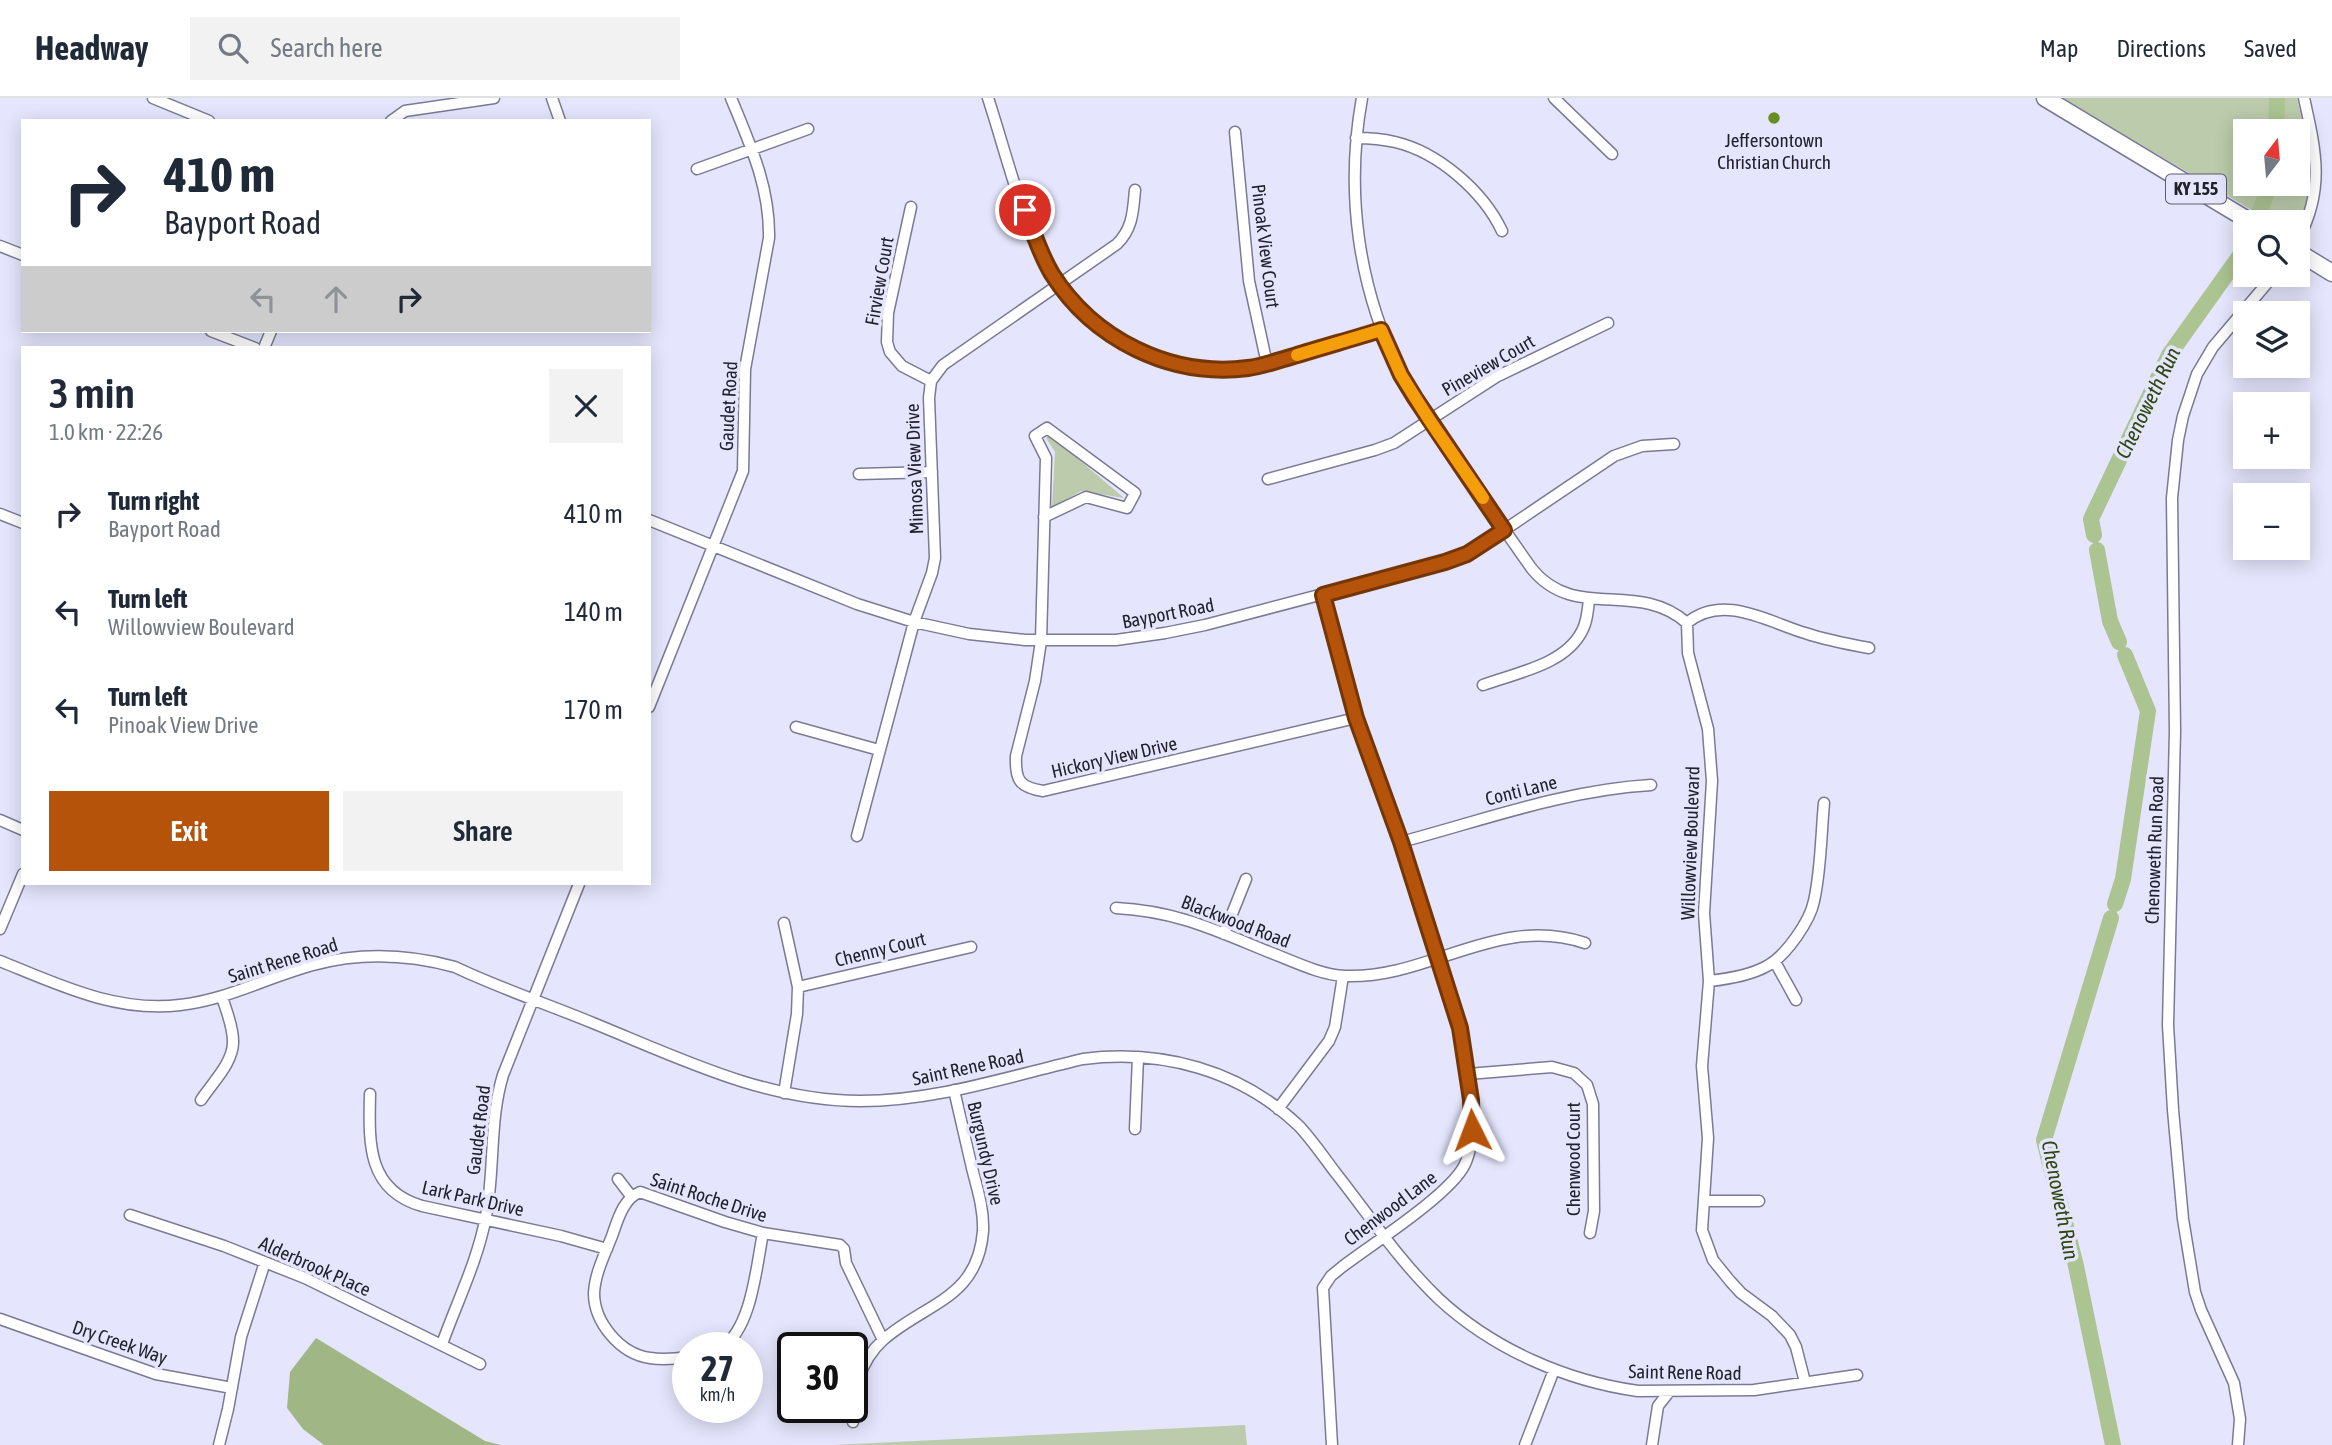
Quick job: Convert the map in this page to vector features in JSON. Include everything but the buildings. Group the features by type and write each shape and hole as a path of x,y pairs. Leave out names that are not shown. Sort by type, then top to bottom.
{"main road":[{"name":"KY 155","path":"2045,98 2233,212"},
{"path":"2310,259 2332,273"}],"street":[{"path":"153,98 204,119"},
{"path":"394,119 405,111 494,98"},
{"path":"552,98 559,119"},
{"name":"Gaudet Road","path":"651,702 743,471 745,369 769,238 766,194 731,98"},
{"path":"988,98 1041,253 1059,284 1083,313 1102,329 1141,352 1161,360 1224,370 1268,364 1381,330"},
{"path":"1362,98 1356,138 1354,182 1358,237 1381,330 1401,375 1430,421 1539,578 1559,592 1589,600 1644,601 1670,610 1687,623 1713,612 1740,610 1806,634 1868,648"},
{"path":"1554,98 1612,154"},
{"path":"2304,98 2315,148 2316,183 2310,212"},
{"path":"697,169 808,129"},
{"name":"Pinoak View Court","path":"1235,132 1250,281 1268,364"},
{"path":"1356,138 1395,142 1430,157 1452,171 1489,207 1503,231"},
{"name":"Mimosa View Drive","path":"857,836 914,622 935,558 929,398 931,381 943,365 1123,237 1132,221 1135,190"},
{"name":"Firview Court","path":"911,207 888,313 887,342 890,352 902,366 931,381"},
{"path":"0,246 21,254"},
{"name":"Chenoweth Run Road","path":"2238,1445 2241,1419 2236,1388 2201,1310 2191,1268 2183,1219 2172,1098 2168,1025 2175,731 2171,530 2176,449 2183,416 2197,374 2213,346 2264,287"},
{"name":"Pineview Court","path":"1268,479 1394,443 1496,377 1608,323"},
{"path":"216,333 250,346"},
{"name":"Hickory View Drive","path":"1044,517 1086,497 1127,508 1135,493 1047,428 1035,436 1046,458 1044,517 1041,640 1035,681 1016,755 1020,782 1032,789 1043,791 1356,718"},
{"name":"Bayport Road","path":"651,521 858,604 914,622 968,634 1041,640 1116,640 1165,634 1445,562 1467,554 1614,456 1642,446 1674,444"},
{"path":"859,474 932,472"},
{"path":"0,514 21,522"},
{"name":"Chenwood Lane","path":"1323,595 1356,718 1401,842 1460,1028 1468,1074 1472,1130 1470,1150 1454,1181 1342,1266 1323,1288 1332,1445"},
{"path":"1483,685 1564,653 1581,632 1589,600"},
{"name":"Willowview Boulevard","path":"1687,623 1688,653 1708,729 1712,781 1704,913 1709,981 1702,1066 1708,1138 1702,1230 1713,1260 1741,1293 1772,1316 1790,1335 1805,1382"},
{"path":"796,727 880,750"},
{"name":"Conti Lane","path":"1401,842 1476,819 1585,792 1651,785"},
{"path":"1709,981 1752,972 1775,962 1803,926 1814,901 1824,803"},
{"path":"0,820 21,829"},
{"path":"0,929 21,879"},
{"path":"1224,934 1246,879"},
{"name":"Gaudet Road","path":"442,1344 474,1259 485,1220 498,1090 579,885"},
{"name":"Blackwood Road","path":"1116,908 1164,913 1302,965 1343,976 1386,973 1439,957"},
{"path":"784,923 798,987 797,1014 784,1093"},
{"path":"1439,957 1510,937 1555,935 1586,943"},
{"name":"Chenny Court","path":"798,987 971,947"},
{"name":"Saint Rene Road","path":"0,961 69,989 125,1004 179,1005 222,997 312,965 368,956 399,955 455,967 721,1075 810,1098 860,1101 905,1099 1083,1059 1108,1056 1167,1060 1206,1069 1253,1091 1278,1109 1310,1139 1417,1277 1462,1319 1486,1336 1554,1370 1620,1389 1669,1392 1754,1390 1857,1375"},
{"path":"1775,962 1796,1000"},
{"path":"1278,1109 1329,1041 1335,1027 1343,976"},
{"path":"201,1100 230,1057 233,1046 233,1036 222,997"},
{"path":"1135,1129 1138,1057"},
{"name":"Chenwood Court","path":"1468,1074 1552,1067 1574,1073 1587,1085 1593,1104 1594,1211 1590,1233"},
{"name":"Burgundy Drive","path":"868,1360 883,1340 960,1288 971,1271 979,1250 983,1230 981,1204 954,1090"},
{"name":"Lark Park Drive","path":"370,1094 371,1151 385,1182 395,1193 411,1203 561,1236 607,1249"},
{"path":"618,1179 631,1196 621,1210 597,1274 594,1290 598,1314 621,1345 640,1356 672,1358"},
{"name":"Saint Roche Drive","path":"631,1196 646,1192 725,1222 763,1233 809,1239 842,1247 846,1263 883,1340"},
{"path":"1704,1201 1759,1201"},
{"name":"Alderbrook Place","path":"130,1215 306,1278 480,1364"},
{"path":"738,1332 744,1320 763,1233"},
{"path":"219,1445 241,1337 265,1262"},
{"name":"Dry Creek Way","path":"0,1319 156,1374 232,1388"},
{"path":"1525,1445 1554,1370"},
{"path":"1652,1445 1658,1406 1669,1392"}],"green space":[{"path":"2062,98 2297,98 2301,119 2233,119 2233,196 2310,196 2306,210 2252,210"},
{"path":"1049,434 1124,498 1081,491 1052,508 1055,452 1046,438"},
{"path":"316,1338 485,1441 501,1445 324,1445 303,1429 287,1408 290,1372"},
{"path":"1245,1425 1247,1445 833,1445"}],"waterway":[{"name":"Chenoweth Run","path":"2276,119 2277,98"},
{"name":"Chenoweth Run","path":"2260,210 2266,196"},
{"name":"Chenoweth Run","path":"2094,535 2091,519 2169,355 2233,265"},
{"name":"Chenoweth Run","path":"2097,550 2110,621 2119,642"},
{"name":"Chenoweth Run","path":"2115,904 2123,879 2148,711 2125,655"},
{"name":"Chenoweth Run","path":"2111,918 2044,1140 2076,1266 2113,1445"}],"slow traffic":[{"path":"1297,355 1381,330 1401,375 1483,498"}],"place":[{"name":"Jeffersontown Christian Church","path":"1774,118"}],"route":[{"path":"1025,210 1050,271 1071,300 1119,341 1161,360 1202,369 1245,369 1381,330 1401,375 1415,398 1504,530 1467,554 1445,562 1323,595 1356,718 1380,779 1460,1028 1471,1100 1472,1130"}]}
